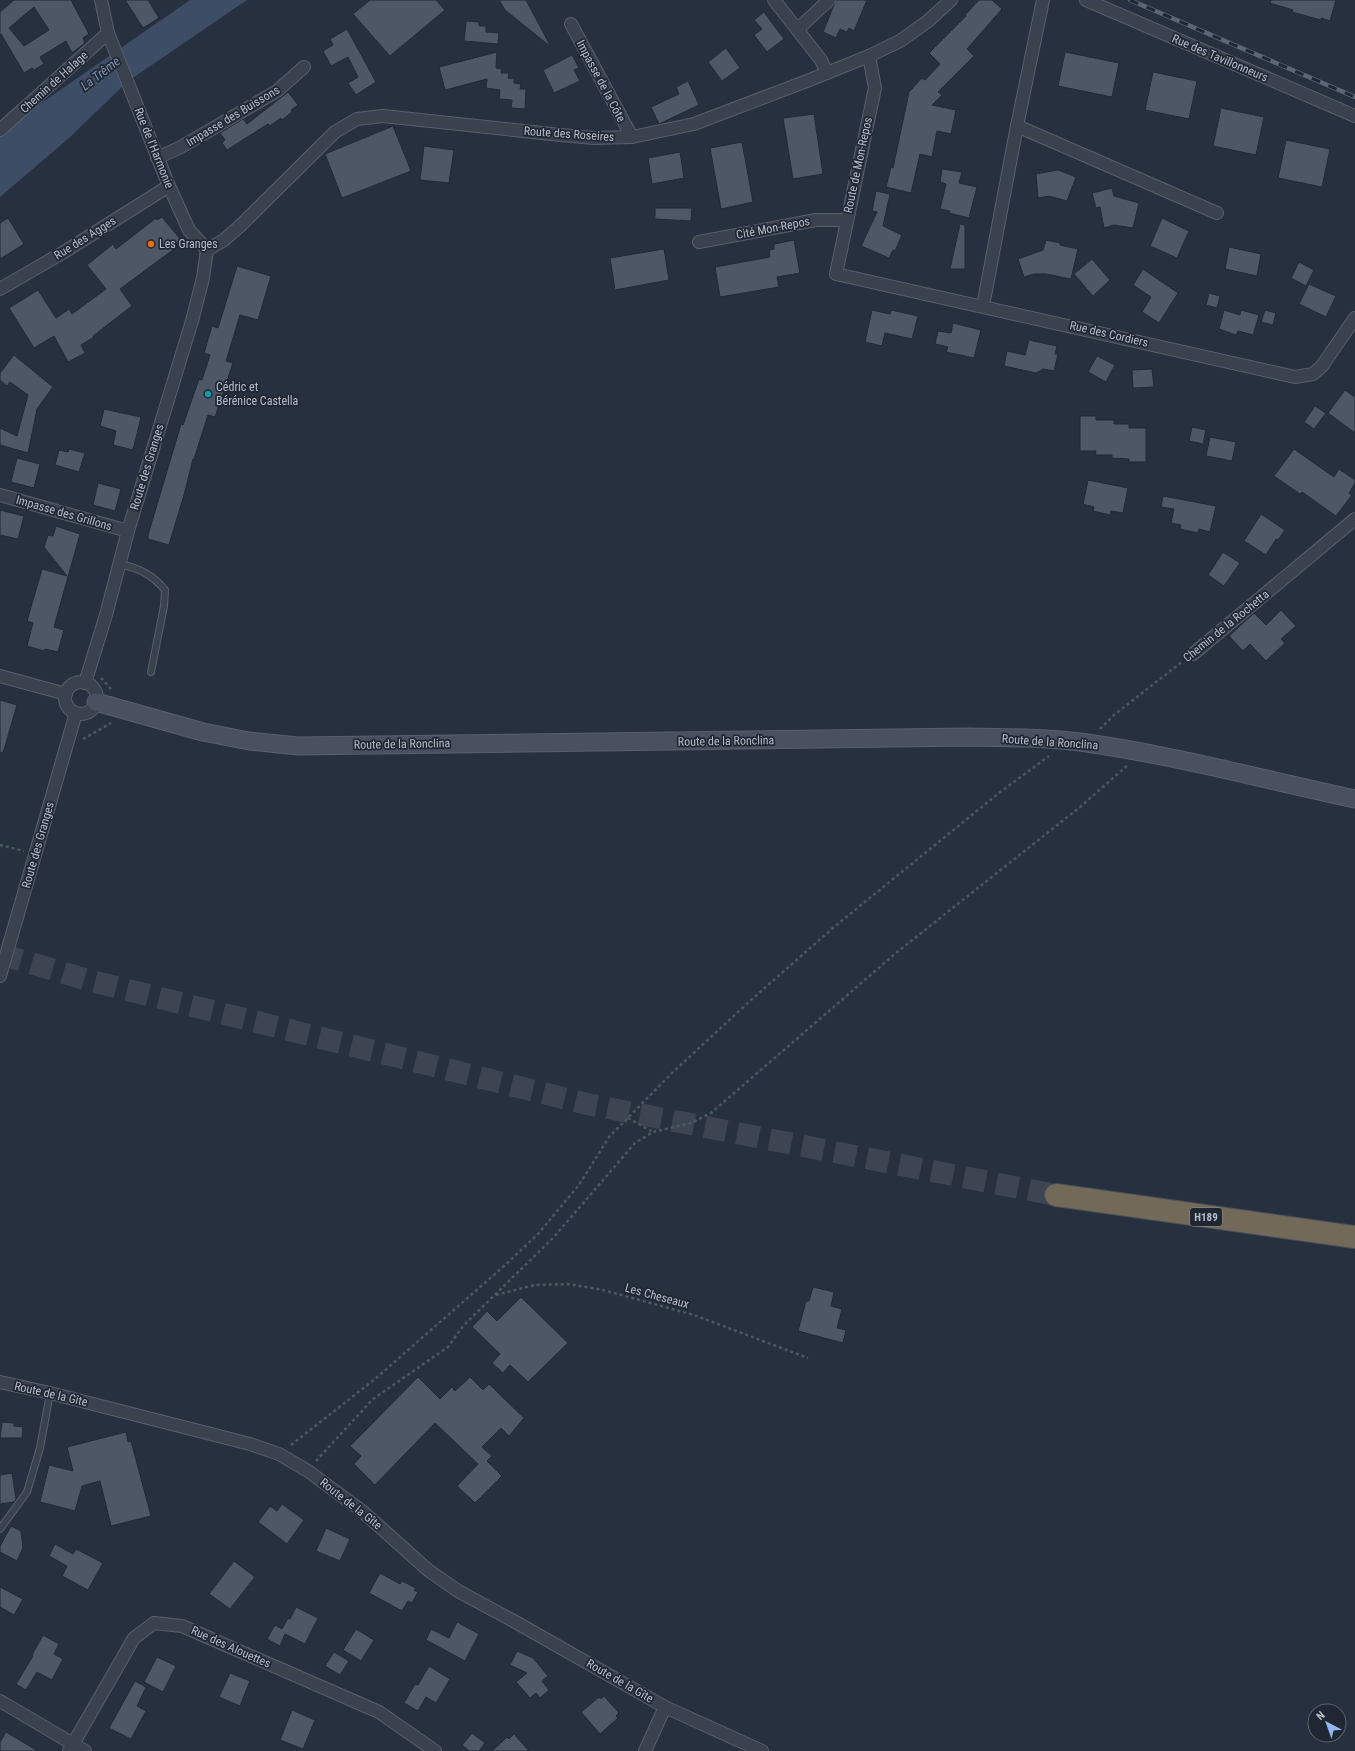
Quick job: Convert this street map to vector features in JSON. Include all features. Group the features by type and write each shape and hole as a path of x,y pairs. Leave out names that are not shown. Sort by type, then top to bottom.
{"highway":[{"name":"H189","path":"1056,1195 1355,1237"}],"street":[{"name":"Rue de l'Harmonie","path":"100,0 109,36 157,158 189,230 206,250"},
{"path":"774,0 821,60 827,73"},
{"path":"798,29 829,0"},
{"name":"Route des Roseires","path":"206,250 224,240 240,226 334,132 357,119 383,116 594,138 632,137 694,124 869,56 900,41 928,21 951,0"},
{"path":"983,306 1017,126 1043,0"},
{"name":"Rue des Tavillonneurs","path":"1086,0 1355,116"},
{"name":"Impasse de la Côte","path":"571,24 632,137"},
{"name":"Chemin de Halage","path":"0,130 109,36"},
{"name":"Route de Mon-Repos","path":"836,274 875,88 869,56"},
{"name":"Impasse des Buissons","path":"157,158 181,147 277,91 304,67"},
{"path":"1017,126 1217,213"},
{"name":"Rue des Agges","path":"0,289 64,252 169,186"},
{"name":"Cité Mon-Repos","path":"699,242 816,220 847,220"},
{"name":"Route des Granges","path":"85,683 106,615 128,531 192,320 203,278 206,250"},
{"name":"Rue des Cordiers","path":"836,274 1295,377 1312,374 1322,366 1355,318"},
{"name":"Impasse des Grillons","path":"0,495 128,531"},
{"name":"Chemin de la Rochetta","path":"1193,654 1355,519"},
{"path":"0,676 66,694"},
{"path":"80,682 85,683 95,690 96,702 89,712 80,714 76,713 67,706 66,694 71,686 80,682"},
{"name":"Route de la Ronclina","path":"96,702 203,732 249,741 298,746 969,737 1059,740 1139,752 1355,799"},
{"name":"Route des Granges","path":"1,972 76,713"},
{"name":"Route de la Gîte","path":"0,1382 50,1393 250,1444 279,1454 308,1470 362,1511 428,1570 458,1591 665,1707 762,1751"},
{"name":"Rue des Alouettes","path":"71,1748 134,1638 154,1623 182,1626 379,1712 435,1751"},
{"path":"0,1701 71,1748 85,1751"},
{"path":"645,1751 665,1707"}],"lane":[{"path":"119,564 139,569 156,579 165,590 164,606 151,672"},
{"path":"0,1529 27,1492 40,1448 50,1393"}],"path":[{"name":"Chemin de la Rochetta","path":"1096,733 1114,715 1193,654"},
{"path":"69,736 82,740 118,719 121,708"},
{"path":"279,1454 375,1379 504,1266 538,1234 579,1185 609,1137 673,1072 834,927 999,793 1057,750 1059,740"},
{"path":"308,1470 373,1399 448,1347 464,1326 553,1238 635,1143 653,1132 692,1123 711,1113 896,953 1125,770 1139,752"},
{"path":"0,845 28,852"},
{"path":"628,1118 653,1132"},
{"name":"Les Cheseaux","path":"495,1295 536,1285 568,1284 603,1290 694,1316 808,1358"}],"water":[{"name":"La Trême","path":"190,0 247,0 127,82 69,138 0,197 0,137 40,104"}],"building":[{"path":"14,0 71,0 89,34 83,38 85,43 72,53 66,41 40,57 44,64 34,70 32,68 24,73 1,34 0,35 0,12","holes":["34,7 49,30 24,46 9,28"]},
{"path":"125,0 148,0 159,18 143,28"},
{"path":"370,0 436,0 445,10 390,56 353,14"},
{"path":"499,0 526,0 551,47 505,10"},
{"path":"836,0 867,0 854,31 849,28 847,32 840,29 836,38 823,32"},
{"path":"979,0 992,0 1002,9 967,49 974,56 938,92 942,95 932,105 956,110 951,134 937,131 932,157 920,154 911,193 886,187 891,167 893,168 909,92 922,78 925,80 940,64 929,53 966,16 965,15"},
{"path":"1271,0 1336,0 1330,21 1292,12 1293,10 1270,3"},
{"path":"764,12 784,39 767,52 754,35 762,29 754,20"},
{"path":"466,21 479,22 479,26 486,26 486,32 499,33 498,44 464,41"},
{"path":"347,29 376,82 356,95 348,83 358,77 348,57 331,66 323,51 333,45 330,39"},
{"path":"726,48 740,68 722,81 708,62"},
{"path":"497,52 496,68 502,69 501,73 509,73 508,78 514,79 514,83 521,84 520,89 526,89 525,109 511,108 512,100 499,99 500,90 486,88 487,79 445,90 439,67"},
{"path":"1065,52 1119,63 1112,97 1058,86"},
{"path":"572,55 579,68 574,70 580,81 554,93 543,70"},
{"path":"1153,72 1197,81 1189,119 1145,110"},
{"path":"688,81 699,105 659,124 651,107 679,94 676,87"},
{"path":"288,92 298,105 291,110 292,112 282,120 281,118 270,126 268,124 227,150 222,143 225,140 220,133 243,119 247,124"},
{"path":"1221,108 1264,117 1256,155 1213,146"},
{"path":"814,114 823,174 793,179 783,118"},
{"path":"393,126 411,171 342,198 325,154"},
{"path":"1286,140 1330,149 1322,187 1278,178"},
{"path":"742,142 753,202 721,209 710,148"},
{"path":"424,146 454,150 449,183 420,180"},
{"path":"680,152 684,178 652,184 648,158"},
{"path":"942,169 962,172 959,183 977,187 969,218 940,209 946,184 940,182"},
{"path":"1058,170 1076,177 1067,201 1049,196 1038,198 1036,174"},
{"path":"1112,188 1114,196 1139,203 1133,228 1114,225 1104,228 1100,207 1096,208 1092,193"},
{"path":"876,191 890,194 883,226 902,235 895,251 893,250 889,258 861,246 877,212 872,211"},
{"path":"655,208 692,208 691,221 655,219"},
{"path":"162,217 181,240 176,245 177,247 120,289 132,306 93,336 94,337 81,345 85,353 68,362 54,336 34,348 9,308 38,290 56,318 69,309 72,314 106,289 87,265 113,244 116,249 156,218 157,220"},
{"path":"8,218 24,244 0,259 0,223"},
{"path":"1162,218 1189,231 1177,258 1150,246"},
{"path":"960,224 965,225 965,269 950,269"},
{"path":"794,240 800,273 777,277 779,287 720,297 715,267 770,257 769,250 774,249 774,244"},
{"path":"1046,240 1078,249 1071,279 1046,274 1034,274 1024,277 1018,259 1043,250"},
{"path":"1229,247 1261,254 1257,276 1225,269"},
{"path":"664,249 669,280 615,290 610,258"},
{"path":"1092,259 1110,280 1093,296 1074,274"},
{"path":"1299,262 1314,270 1306,286 1291,278"},
{"path":"237,266 271,276 258,320 240,315 226,361 233,363 215,417 208,415 193,459 169,545 148,539 148,535 181,424 183,425 199,379 202,380 210,355 204,353 212,326 218,328"},
{"path":"1143,269 1178,293 1159,323 1142,312 1151,297 1133,285"},
{"path":"1309,284 1336,296 1326,317 1299,304"},
{"path":"1209,293 1220,296 1217,308 1206,305"},
{"path":"872,310 890,314 891,310 918,316 912,339 885,333 882,346 865,342"},
{"path":"1224,310 1240,315 1241,310 1259,315 1253,335 1238,331 1236,335 1219,329"},
{"path":"1265,310 1276,313 1273,325 1261,322"},
{"path":"953,323 981,330 974,358 946,352 948,347 935,344 938,331 951,333"},
{"path":"1029,340 1057,346 1055,354 1058,354 1054,371 1043,369 1036,373 1004,366 1007,351 1025,355"},
{"path":"14,355 53,387 37,409 28,453 0,445 0,428 17,436 28,395 10,382 7,386 0,380 0,373"},
{"path":"1097,356 1115,365 1106,382 1088,372"},
{"path":"1152,369 1154,387 1133,388 1132,370"},
{"path":"1345,390 1355,397 1355,433 1328,413"},
{"path":"1315,406 1326,413 1314,429 1304,422"},
{"path":"104,409 141,417 133,450 113,445 116,431 100,426"},
{"path":"1080,416 1096,416 1096,420 1114,420 1114,424 1129,424 1129,428 1146,428 1146,462 1129,462 1129,459 1112,458 1112,455 1095,455 1096,451 1080,451"},
{"path":"1192,427 1206,430 1203,444 1189,441"},
{"path":"1210,437 1236,442 1232,461 1206,456"},
{"path":"69,449 85,453 79,472 55,465 59,450 68,452"},
{"path":"1294,449 1334,477 1339,469 1355,480 1355,483 1349,493 1352,495 1336,516 1302,492 1300,494 1274,476"},
{"path":"17,458 40,464 34,488 11,482"},
{"path":"1088,480 1128,488 1123,513 1111,511 1110,515 1093,511 1094,507 1083,504"},
{"path":"98,483 121,489 115,511 93,505"},
{"path":"1163,496 1216,506 1210,532 1199,529 1198,533 1180,529 1181,525 1171,523 1174,509 1161,507"},
{"path":"0,510 24,516 18,539 0,535"},
{"path":"1261,514 1285,530 1278,540 1276,539 1266,555 1244,541"},
{"path":"56,526 80,534 54,627 64,630 58,652 45,649 44,651 27,646 33,623 27,621 42,569 67,576 44,547 48,535 53,536"},
{"path":"1223,552 1240,563 1224,586 1208,575"},
{"path":"1281,610 1296,626 1281,639 1285,643 1266,661 1250,644 1243,651 1229,636 1254,613 1266,625"},
{"path":"0,700 17,705 3,753 0,752"},
{"path":"813,1287 834,1292 831,1306 842,1309 837,1328 846,1330 843,1343 798,1331 806,1301 809,1301"},
{"path":"521,1297 568,1343 528,1382 510,1365 503,1373 492,1363 500,1354 472,1327 487,1311 497,1321"},
{"path":"418,1377 440,1399 452,1387 455,1391 470,1377 483,1390 489,1384 524,1418 509,1436 501,1428 482,1447 492,1456 487,1461 502,1476 475,1503 457,1486 478,1464 435,1423 375,1485 354,1464 361,1456 350,1446"},
{"path":"2,1422 14,1423 14,1426 23,1427 22,1438 0,1438"},
{"path":"126,1432 128,1442 131,1441 151,1516 111,1526 100,1481 82,1486 75,1511 40,1502 49,1465 73,1471 67,1447"},
{"path":"12,1473 16,1499 14,1502 0,1504 0,1475"},
{"path":"282,1504 304,1520 287,1544 258,1522 270,1506 277,1511"},
{"path":"11,1526 21,1531 23,1548 17,1561 0,1552 0,1546"},
{"path":"326,1528 350,1539 340,1561 316,1551"},
{"path":"55,1544 73,1554 76,1549 103,1563 88,1590 62,1576 67,1566 49,1556"},
{"path":"234,1561 255,1577 230,1609 209,1594"},
{"path":"380,1573 400,1584 402,1581 416,1588 414,1590 418,1592 412,1603 408,1601 402,1611 369,1593"},
{"path":"0,1587 23,1599 14,1615 0,1607"},
{"path":"296,1607 318,1618 305,1644 285,1634 280,1646 267,1639 275,1625 282,1629 288,1618 290,1619"},
{"path":"457,1622 479,1634 465,1661 426,1640 431,1629 449,1638"},
{"path":"356,1629 374,1640 361,1661 343,1650"},
{"path":"43,1635 59,1644 54,1654 63,1659 52,1680 37,1672 26,1690 16,1684 33,1656 32,1655"},
{"path":"517,1651 533,1658 548,1676 542,1681 549,1690 540,1698 536,1693 530,1698 516,1682 527,1673 510,1665"},
{"path":"334,1652 349,1661 340,1675 325,1666"},
{"path":"157,1657 176,1666 163,1692 144,1682"},
{"path":"429,1666 450,1679 436,1703 426,1697 418,1711 404,1703 415,1684 418,1685"},
{"path":"230,1673 250,1681 240,1706 219,1697"},
{"path":"135,1681 146,1687 137,1706 146,1711 131,1739 109,1728"},
{"path":"604,1696 619,1713 616,1716 618,1718 600,1734 581,1712 599,1697 601,1699"},
{"path":"292,1710 315,1720 303,1749 280,1740"},
{"path":"6,1732 38,1751 0,1751 0,1742"},
{"path":"472,1733 485,1743 479,1751 469,1751 462,1745"},
{"path":"514,1734 529,1751 492,1751 507,1737 509,1739"}],"tunnel":[{"path":"0,954 88,980 587,1104 1056,1195"}],"railway":[{"path":"1130,0 1355,97"}],"place":[{"name":"Les Granges","path":"151,244"},
{"name":"Cédric et Bérénice Castella","path":"208,394"}]}
